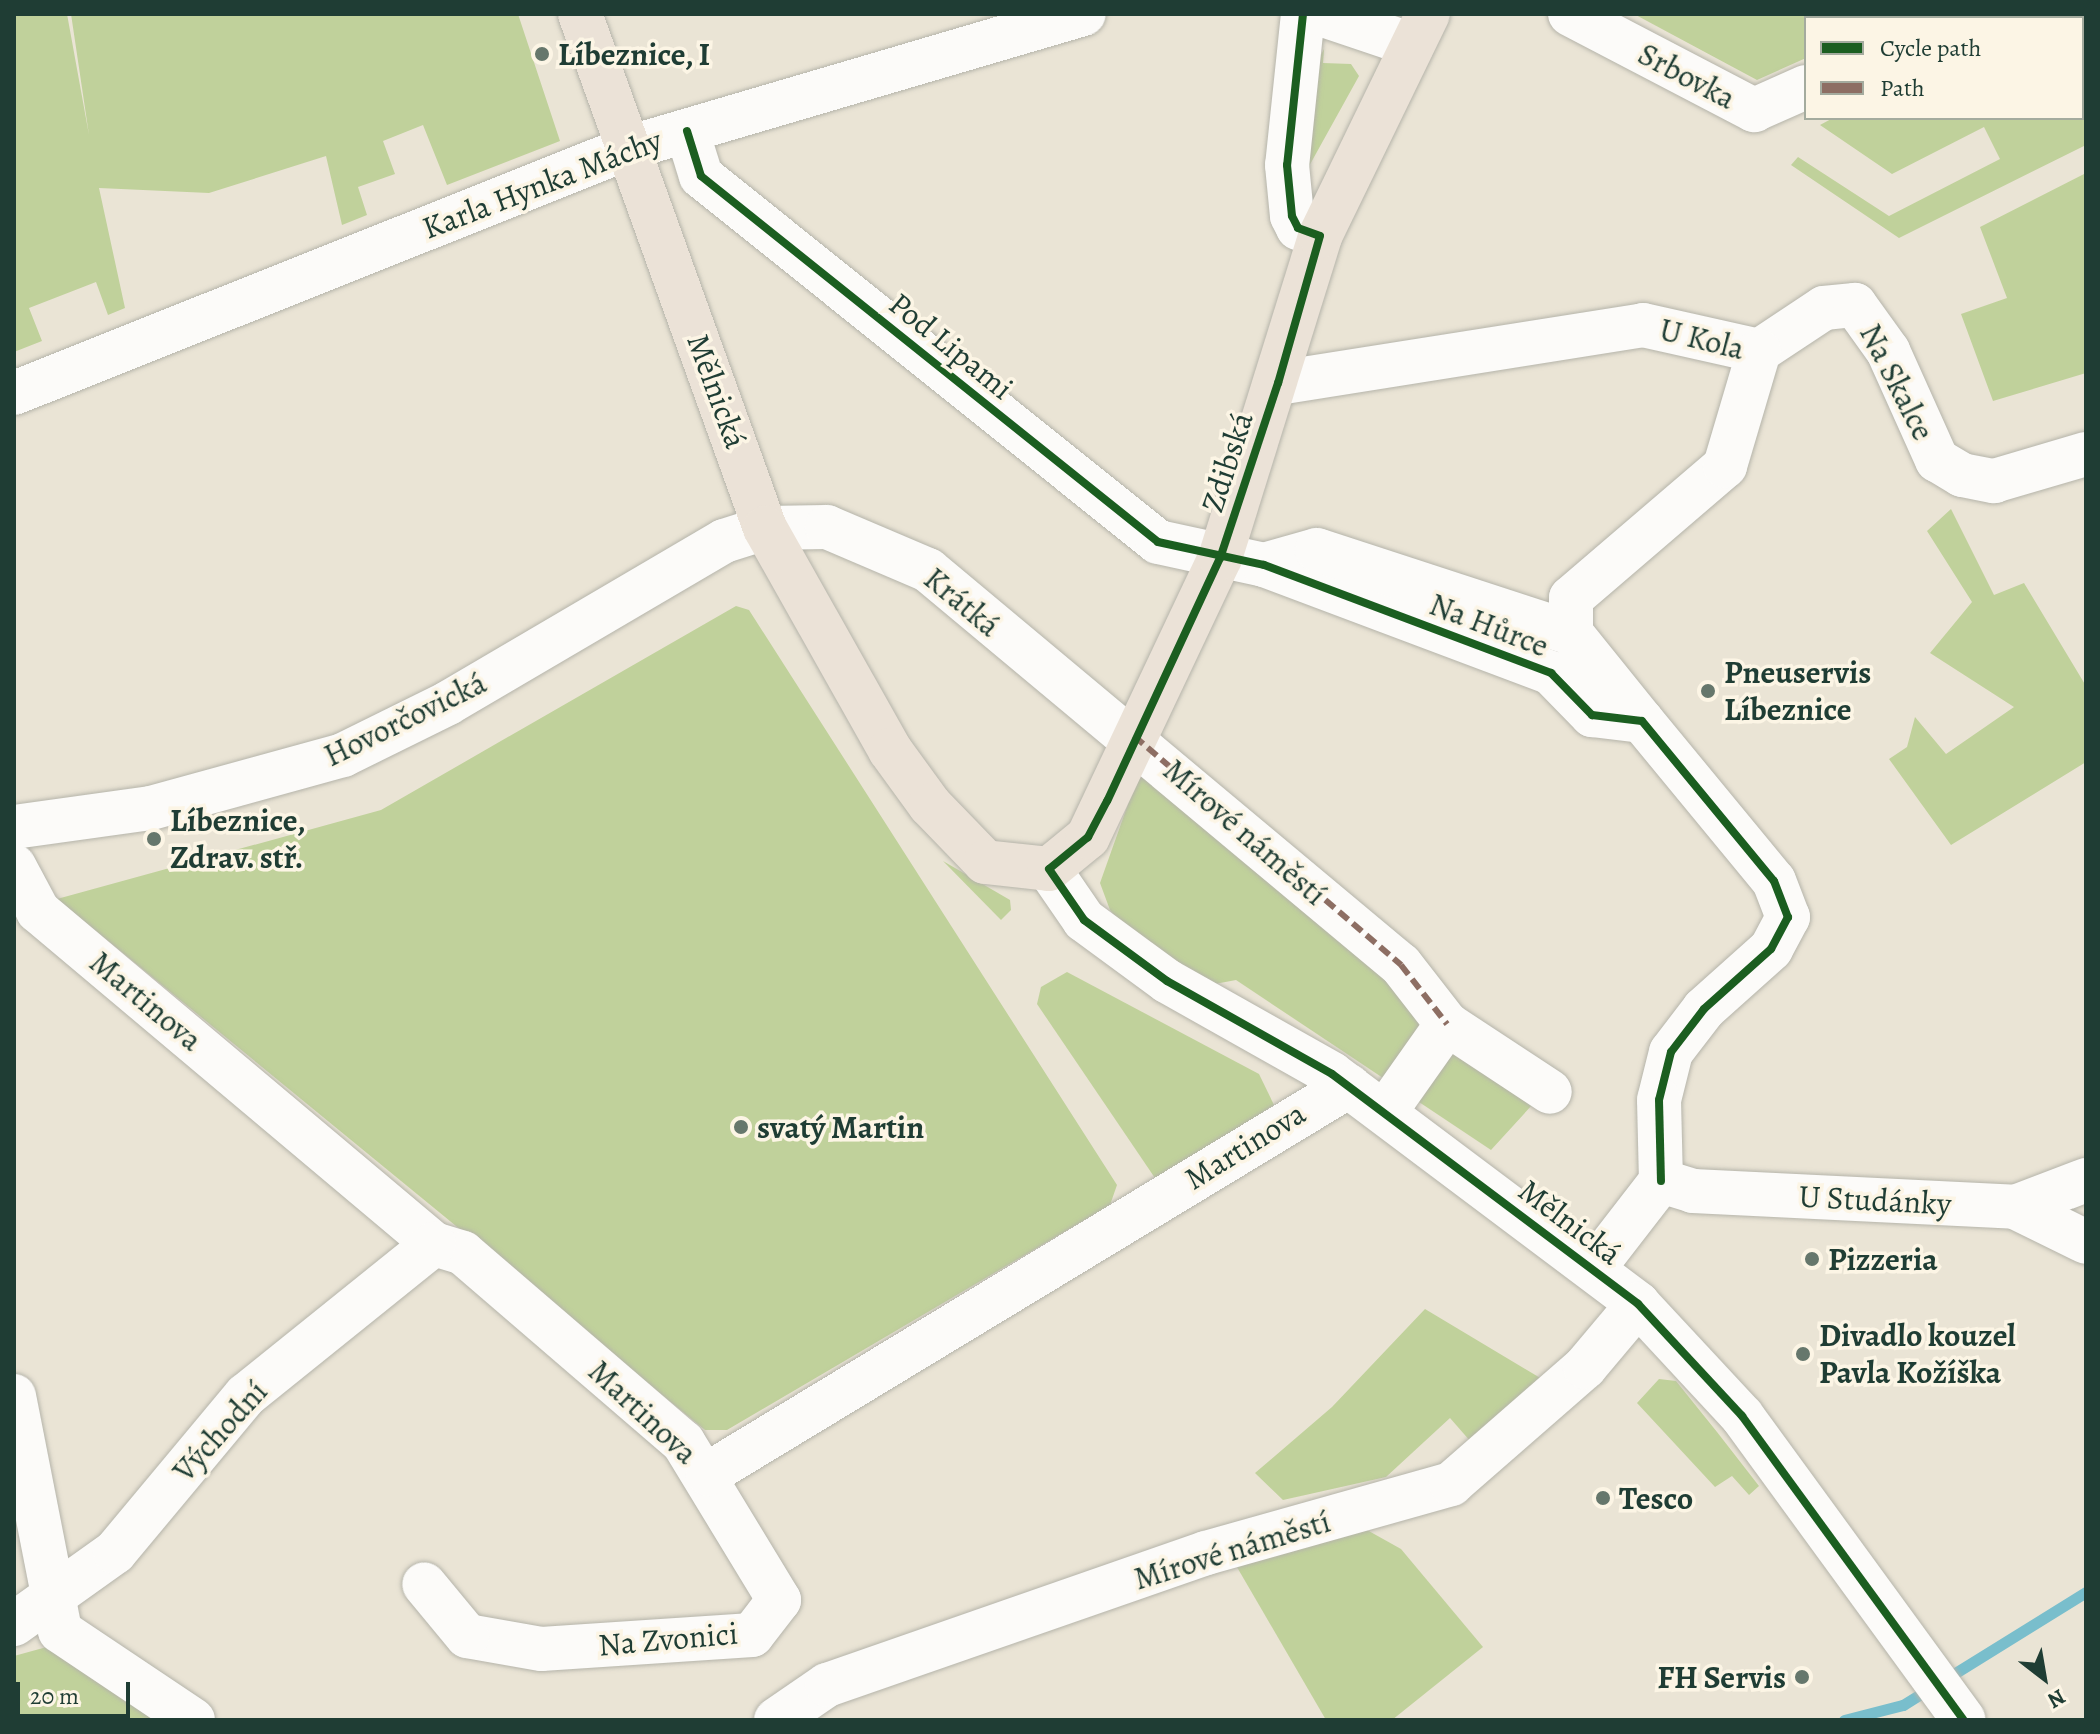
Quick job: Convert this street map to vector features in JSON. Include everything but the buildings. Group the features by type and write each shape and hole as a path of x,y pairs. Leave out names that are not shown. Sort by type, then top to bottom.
{"main road":[{"name":"Mělnická","path":"580,14 765,528 890,750 985,862 1049,869"},
{"name":"Zdibská","path":"1134,736 1220,558 1278,383 1320,236 1420,29"},
{"name":"Mírové náměstí","path":"1049,869 1088,837 1134,736"}],"street":[{"name":"Karla Hynka Máchy","path":"14,393 628,148 1084,14"},
{"path":"1303,14 1287,165 1292,216 1298,228 1320,236"},
{"path":"1320,14 1420,29"},
{"name":"Srbovka","path":"1570,14 1754,110 1804,88"},
{"name":"Pod Lipami","path":"687,131 701,176 1158,542 1220,558"},
{"name":"Na Skalce","path":"1759,351 1824,308 1855,305 1888,351 1937,460 1962,475 1994,481 2086,454"},
{"name":"U Kola","path":"1278,383 1643,325 1759,351 1725,466 1571,598 1571,633"},
{"name":"Krátká","path":"765,528 827,527 928,570 1094,714 1134,736"},
{"name":"Hovorčovická","path":"14,827 151,808 343,755 448,703 724,541 765,528"},
{"name":"Na Hůrce","path":"1264,565 1317,550 1571,633"},
{"name":"Na Hůrce","path":"1220,558 1264,565 1551,673 1592,715 1642,721"},
{"path":"1571,633 1642,721 1709,794 1787,907 1783,933 1771,949 1704,1009 1671,1052 1659,1100 1661,1181 1593,1269"},
{"name":"Mírové náměstí","path":"1134,736 1401,965 1447,1024 1550,1092"},
{"name":"Martinova","path":"14,866 38,911 434,1244 463,1253 683,1442 708,1474 1349,1086"},
{"name":"Mělnická","path":"1049,869 1084,920 1167,981 1349,1086 1638,1304 1742,1416 1964,1720"},
{"path":"1385,1112 1447,1024"},
{"name":"U Studánky","path":"1661,1181 1693,1191 2015,1207 2086,1180"},
{"path":"2015,1207 2086,1242"},
{"name":"Východní","path":"33,1614 115,1552 246,1395 434,1244"},
{"name":"Mírové náměstí","path":"776,1720 827,1685 1206,1553 1451,1484 1585,1367 1638,1304"},
{"path":"14,1396 33,1614 193,1720"},
{"name":"Na Zvonici","path":"424,1584 467,1636 541,1649 752,1635 779,1600 708,1474"}],"green space":[{"path":"14,14 67,14 89,135 71,14 518,14 560,141 447,185 423,125 383,141 395,174 358,187 367,215 342,225 326,156 209,193 99,188 125,308 108,315 96,282 29,308 42,341 14,352"},
{"path":"1634,14 1904,14 1804,16 1804,59 1757,80"},
{"path":"1978,14 2086,14 2086,145 1899,238 1791,165 1798,157 1889,216 2000,159 1984,127 1892,174 1820,125 1829,120 2084,120 2084,16"},
{"path":"1324,49 1323,63 1351,64 1359,76 1308,168 1311,74"},
{"path":"2086,173 2086,373 1993,401 1961,314 2007,298 1980,227"},
{"path":"1951,509 1994,595 2024,583 2086,686 2086,762 1951,845 1889,759 1907,747 1915,717 1946,754 2014,707 1930,653 1972,602 1927,531"},
{"path":"736,606 749,610 1117,1185 1110,1205 727,1430 705,1430 57,899 381,810"},
{"path":"1138,776 1164,784 1543,1093 1491,1150 1236,980 1204,986 1145,950 1110,910 1100,883"},
{"path":"943,861 1010,900 1011,910 1001,920"},
{"path":"1067,972 1259,1074 1274,1105 1157,1181 1037,1004 1041,987"},
{"path":"1425,1309 1542,1379 1471,1442 1450,1418 1386,1477 1283,1500 1255,1473 1332,1407"},
{"path":"1659,1379 1676,1381 1759,1486 1749,1495 1732,1476 1715,1487 1637,1403"},
{"path":"1367,1530 1401,1549 1483,1647 1392,1720 1326,1720 1234,1562"},
{"path":"54,1645 165,1720 14,1720 14,1656"}],"waterway":[{"path":"1944,1680 2086,1592"},
{"path":"1844,1720 1903,1705 1929,1689"}],"marked path":[{"path":"1134,736 1401,965 1447,1024"}],"cycle path":[{"path":"1303,14 1287,165 1292,216 1298,228 1320,236 1278,383 1220,558 1107,801 1088,837 1049,869 1084,920 1167,981 1332,1074 1638,1304 1742,1416 1964,1720"},
{"path":"687,131 701,176 1158,542 1264,565 1551,673 1592,715 1642,721 1774,881 1788,917 1771,949 1704,1009 1671,1052 1659,1100 1661,1181"}],"place":[{"name":"Líbeznice, I","path":"542,54"},
{"name":"Pneuservis Líbeznice","path":"1708,691"},
{"name":"Líbeznice, Zdrav. stř.","path":"154,839"},
{"name":"svatý Martin","path":"741,1127"},
{"name":"Pizzeria","path":"1812,1259"},
{"name":"Divadlo kouzel Pavla Kožíška","path":"1803,1354"},
{"name":"Tesco","path":"1603,1498"},
{"name":"FH Servis","path":"1802,1677"}]}
